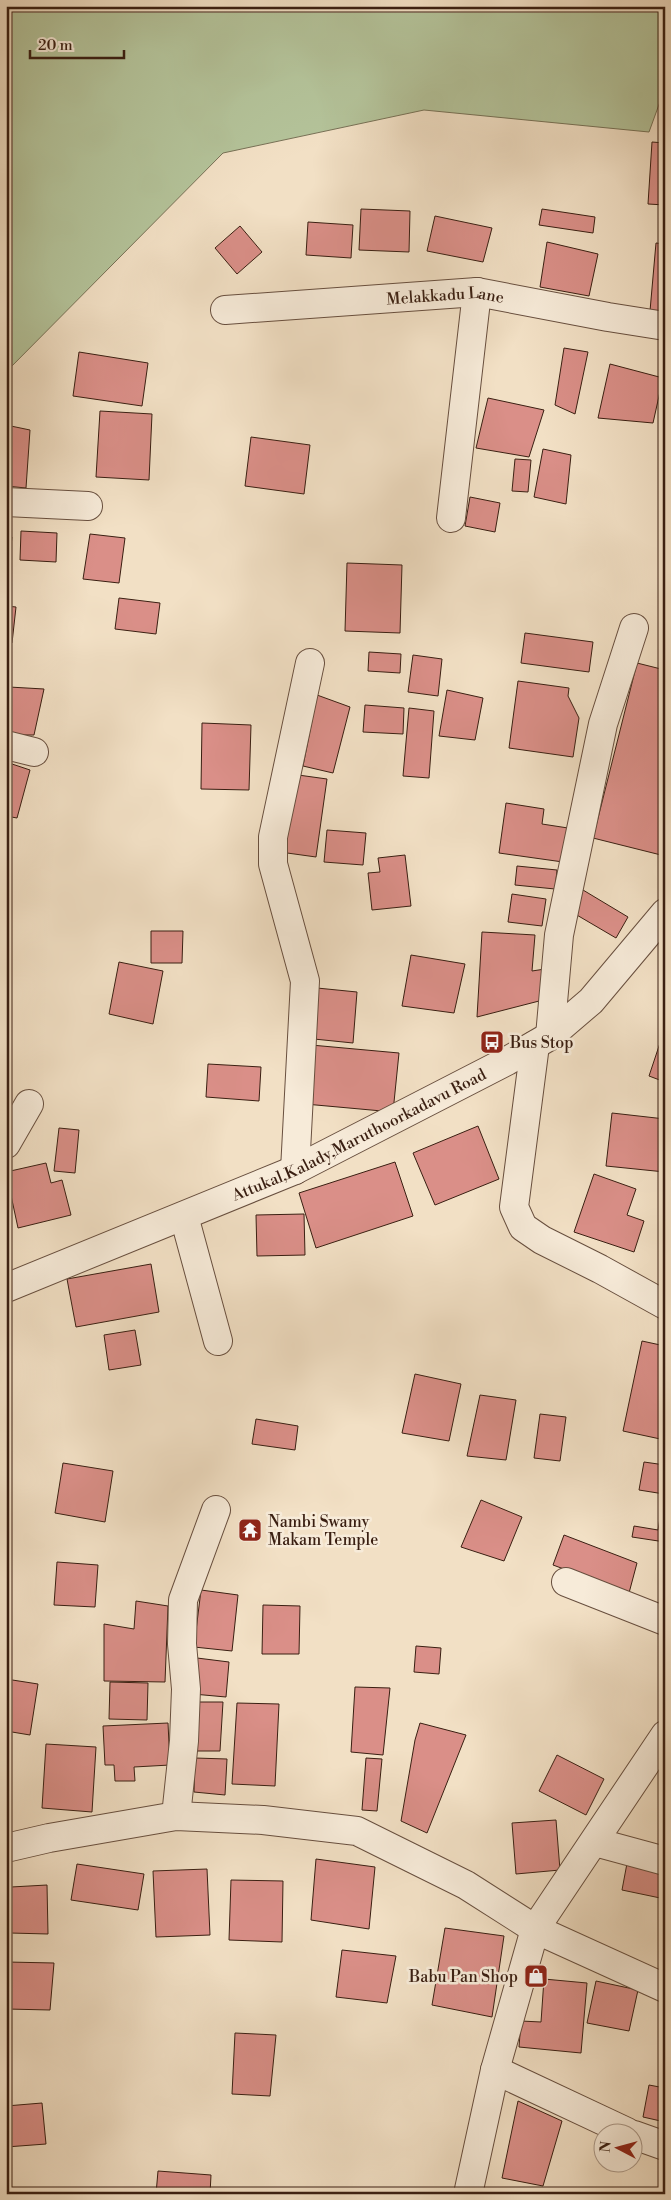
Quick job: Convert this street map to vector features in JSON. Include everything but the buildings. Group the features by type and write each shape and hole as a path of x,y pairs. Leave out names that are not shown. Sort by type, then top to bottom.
{"street":[{"name":"Melakkadu Lane","path":"225,310 477,292 665,326"},
{"path":"451,518 477,292"},
{"path":"6,502 88,506"},
{"path":"634,628 603,724 559,935 514,1206 523,1227 542,1240 665,1305"},
{"path":"295,1170 305,981 273,864 273,837 310,663"},
{"path":"6,745 34,752"},
{"name":"Attukal,Kalady,Maruthoorkadavu Road","path":"6,1288 295,1170 400,1117 542,1040 591,1000 665,913"},
{"path":"6,1144 29,1104"},
{"path":"184,1216 218,1341"},
{"path":"176,1816 184,1741 186,1689 182,1644 183,1600 216,1510"},
{"path":"566,1582 665,1621"},
{"path":"468,2194 495,2070 536,1929 665,1735"},
{"path":"6,1848 49,1838 176,1816 263,1820 357,1831 466,1886 536,1929 665,1988"},
{"path":"595,1842 665,1861"},
{"path":"495,2070 606,2122"},
{"path":"644,2139 665,2146"}],"green space":[{"path":"6,6 665,6 665,88 649,132 424,110 223,153 6,372"}],"place":[{"name":"Bus Stop","path":"492,1042"},
{"name":"Nambi Swamy Makam Temple","path":"250,1530"},
{"name":"Babu Pan Shop","path":"536,1976"}]}
